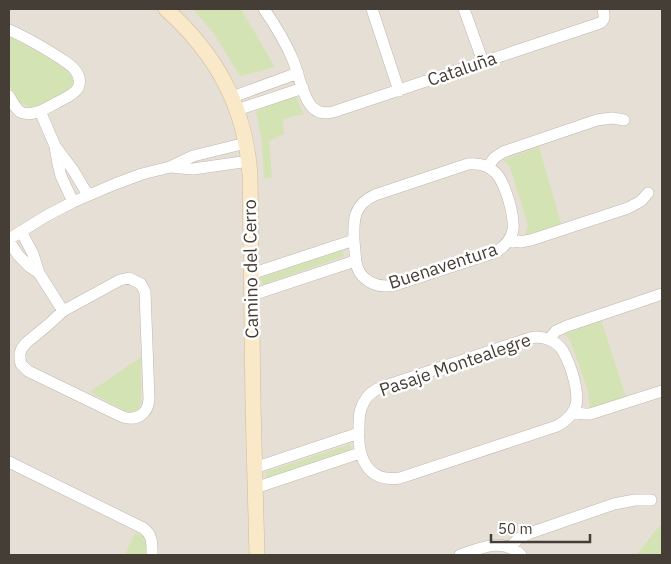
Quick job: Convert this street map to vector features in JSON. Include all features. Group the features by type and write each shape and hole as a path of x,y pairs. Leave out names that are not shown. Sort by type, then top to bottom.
{"street":[{"name":"Camino del Cerro","path":"166,9 204,49 223,78 234,103 246,143 249,161 257,555"},
{"path":"234,103 303,88 285,42 264,9"},
{"path":"372,9 399,91"},
{"path":"464,9 484,62"},
{"name":"Cataluña","path":"303,88 310,104 318,112 334,112 600,23 603,14"},
{"path":"9,30 55,55 73,68 78,76 79,84 76,91 40,111 28,114 20,112 9,96"},
{"path":"234,103 298,73"},
{"path":"40,111 55,146 73,170 88,195"},
{"path":"488,167 494,158 502,152 597,120 612,118 624,120"},
{"path":"39,273 18,255 9,240 21,231 88,195 142,174 170,167 193,156 246,143"},
{"path":"55,146 61,176 72,202"},
{"path":"170,167 193,169 249,161"},
{"name":"Buenaventura","path":"468,164 481,164 488,167 498,174 504,186 514,218 510,240 506,245 496,252 395,285 382,286 369,281 360,272 356,261 355,220 356,214 368,198 468,164"},
{"name":"Buenaventura","path":"510,240 520,242 531,240 610,214 635,205 648,193"},
{"path":"21,231 33,254 39,273 63,311"},
{"path":"251,274 354,240"},
{"path":"252,295 356,261"},
{"path":"129,278 141,284 146,296 149,399 147,409 140,416 128,419 123,417 24,368 20,359 22,348 63,311 120,280 129,278"},
{"path":"549,339 556,331 567,326 662,294"},
{"name":"Pasaje Montealegre","path":"360,453 361,409 366,398 376,390 530,338 543,337 549,339 560,346 566,356 577,390 573,412"},
{"path":"255,488 360,453 365,465 374,474 386,479 400,478 557,426 573,412 590,414 662,391"},
{"path":"254,468 359,433"},
{"path":"9,462 143,528 149,533 151,538 152,555"},
{"path":"510,548 518,539 530,533 605,507 630,501 651,500"},
{"path":"460,555 497,544 510,548 521,555"}],"shaded area":[{"path":"9,9 662,9 662,555 9,555"}],"green space":[{"path":"193,9 241,9 275,67 240,76 215,35"},
{"path":"9,36 45,56 70,74 75,81 73,86 57,98 32,108 19,102 9,84"},
{"path":"295,95 304,114 283,119 284,134 269,141 272,177 264,178 262,142 256,111"},
{"path":"539,147 561,224 525,235 528,225 510,167 503,160"},
{"path":"342,249 344,256 263,285 260,278"},
{"path":"601,320 626,397 590,409 588,391 570,340 564,334"},
{"path":"141,357 141,404 136,412 129,413 90,392"},
{"path":"351,444 351,449 266,478 266,472"},
{"path":"662,523 662,555 636,555"},
{"path":"135,533 143,536 146,542 146,555 125,555"}]}
